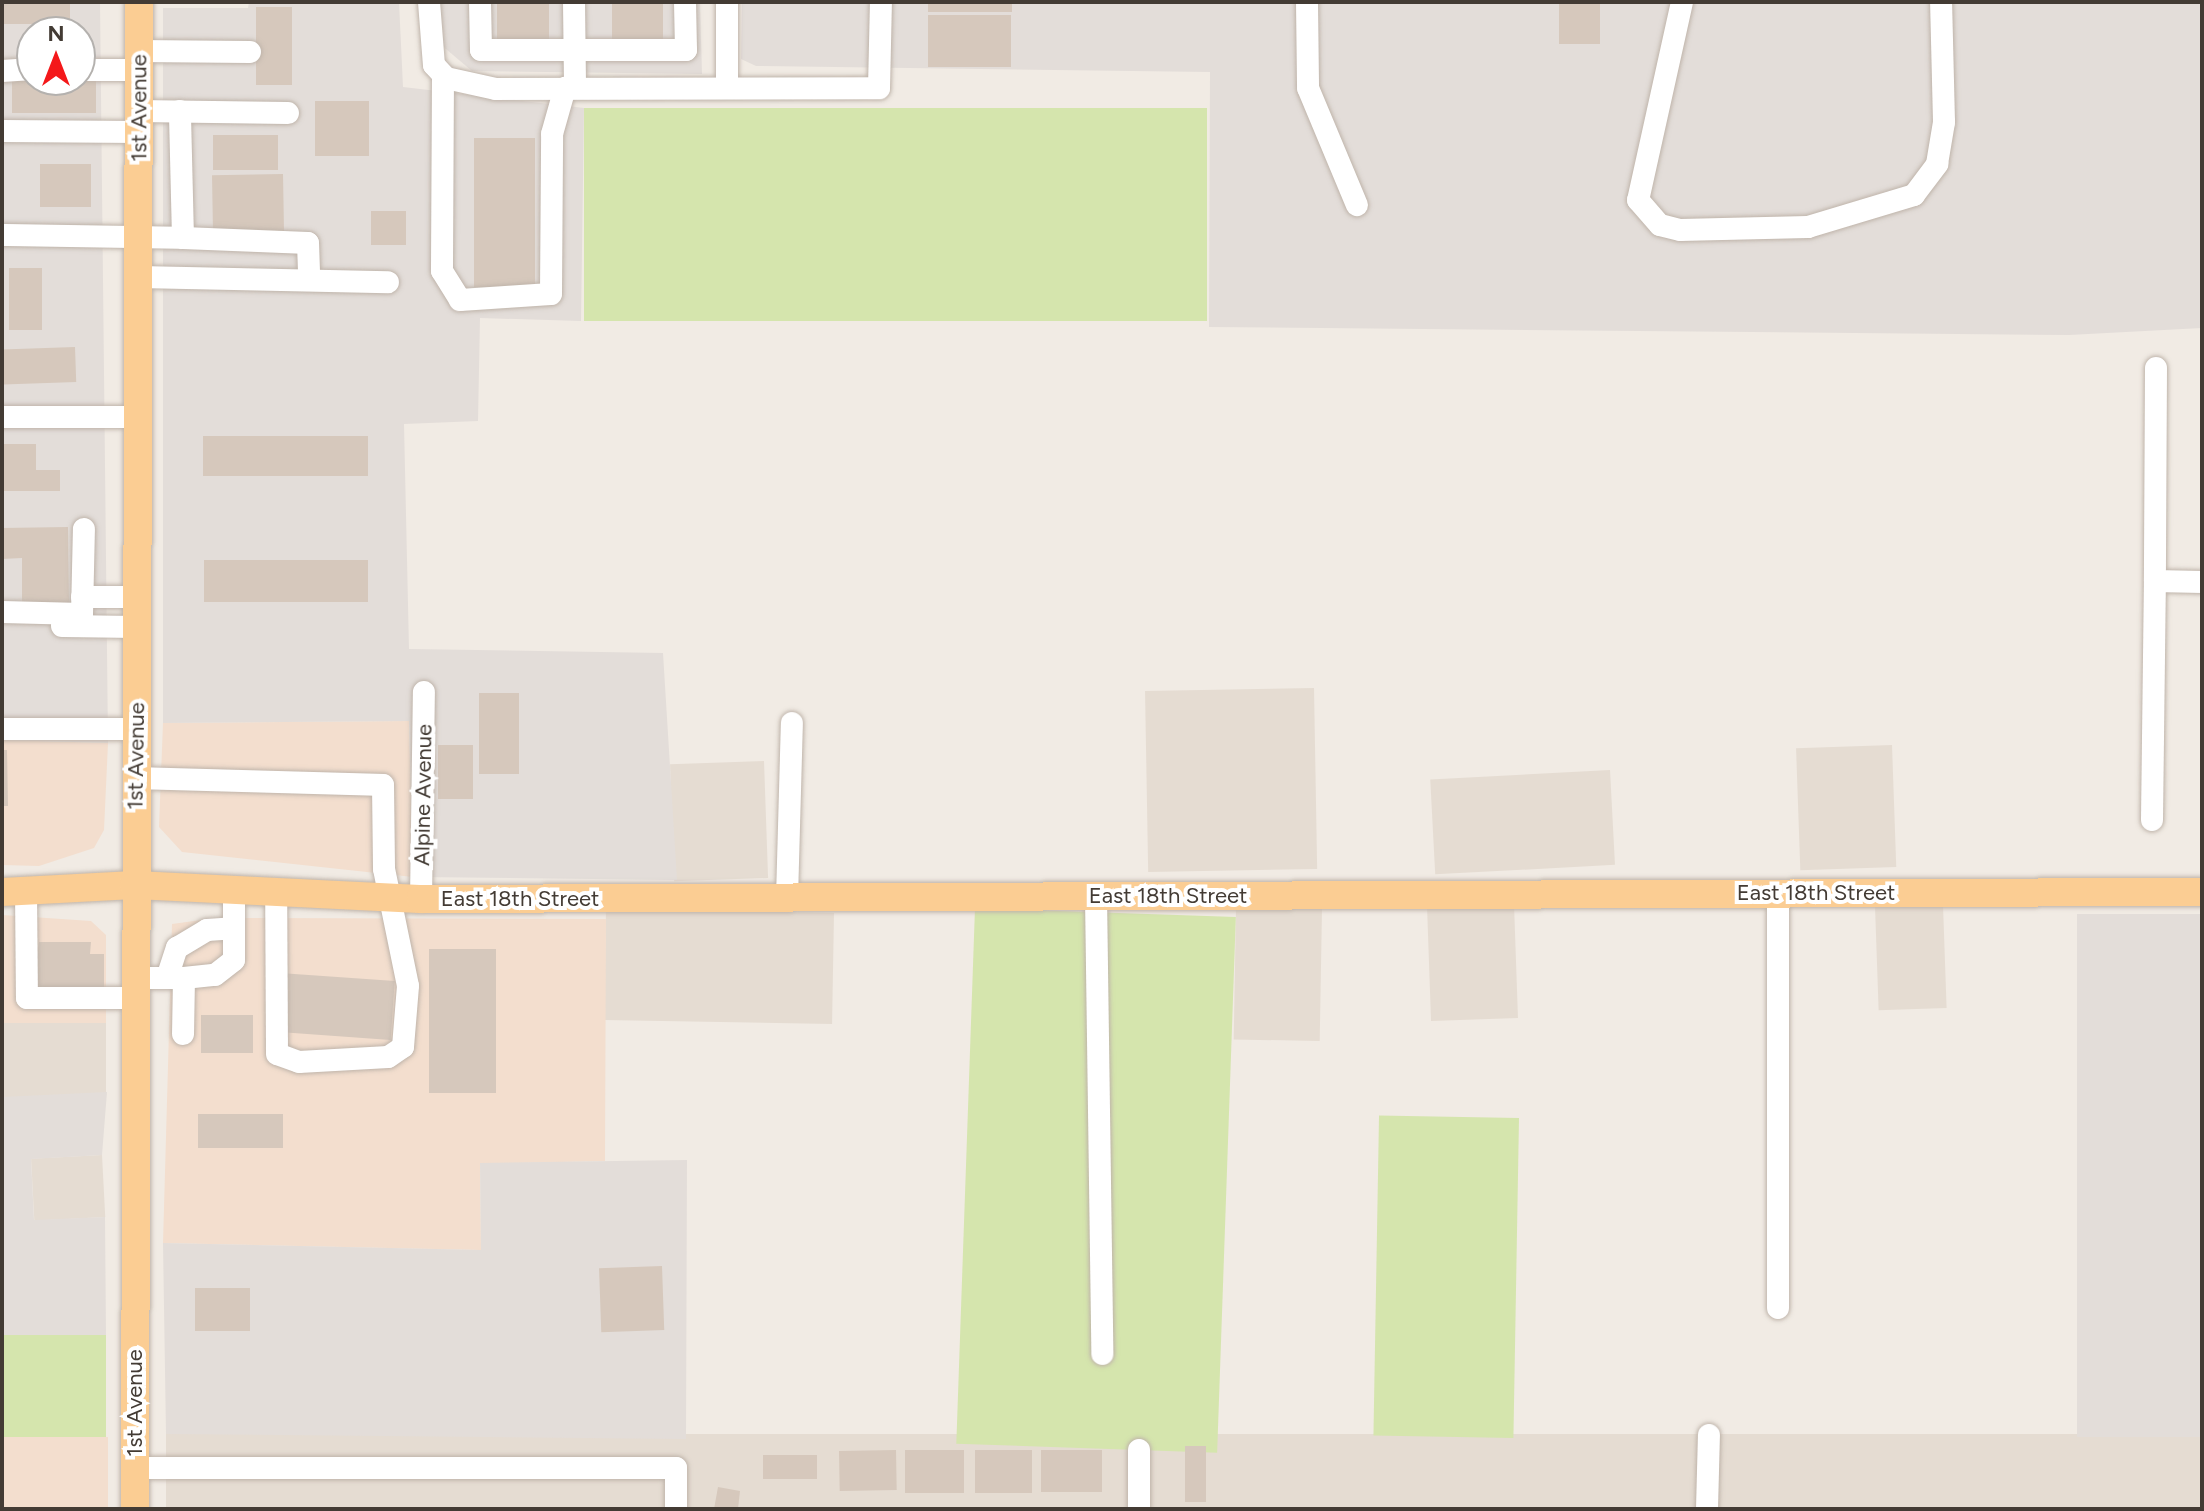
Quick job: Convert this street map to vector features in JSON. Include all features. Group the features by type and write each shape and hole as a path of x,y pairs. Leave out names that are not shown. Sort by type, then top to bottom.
{"main road":[{"name":"1st Avenue","path":"135,1509 134,885 139,2"},
{"name":"East 18th Street","path":"14,891 134,885 421,899 2202,892"}],"street":[{"path":"429,2 428,40 443,75 442,271 460,300 551,294 552,134 570,88 575,50 574,2"},
{"path":"480,2 481,50 686,50 685,2"},
{"path":"727,2 727,87"},
{"path":"443,75 471,88 879,88 881,2"},
{"path":"1307,2 1308,88 1357,205"},
{"path":"1682,2 1638,200 1660,225 1680,230 1808,227 1914,195 1937,164 1944,122 1941,2"},
{"path":"96,67 138,60 250,52"},
{"path":"180,111 183,238"},
{"path":"2,131 138,122 180,111 288,113"},
{"path":"2,235 308,243 309,280"},
{"path":"139,277 388,282"},
{"path":"2152,820 2156,368"},
{"path":"2,417 137,417"},
{"path":"2,612 82,614 84,529"},
{"path":"2155,581 2202,582"},
{"path":"82,597 137,597"},
{"path":"2,625 137,627"},
{"name":"Alpine Avenue","path":"421,899 424,692"},
{"path":"787,898 792,723"},
{"path":"2,729 137,729"},
{"path":"137,778 376,779 387,805 384,869 408,986 403,1047 388,1057 299,1062 273,1045 276,890"},
{"path":"14,891 27,998 134,988 176,978 215,975 234,960 234,888"},
{"path":"1778,894 1778,1308"},
{"path":"1096,896 1102,1354"},
{"path":"183,1034 176,978 177,948 207,930 233,928"},
{"path":"1707,1498 1709,1435"},
{"path":"1139,1450 1139,1509"},
{"path":"135,1468 676,1468 676,1509"}],"shaded area":[{"path":"2,2 100,2 108,743 2,740"},
{"path":"249,2 399,2 403,87 584,108 581,321 480,318 478,421 404,424 409,649 663,653 677,880 413,877 409,721 163,723 163,8 248,8"},
{"path":"439,2 700,2 702,74 472,71 440,44"},
{"path":"742,2 2202,2 2202,328 2069,335 1209,327 1210,72 756,66 741,59"},
{"path":"1314,688 1317,869 1148,872 1145,691"},
{"path":"409,721 413,877 182,852 159,827 163,723"},
{"path":"2,740 108,743 104,830 94,848 39,866 2,865"},
{"path":"1892,745 1896,867 1800,870 1796,748"},
{"path":"764,761 768,878 674,881 670,764"},
{"path":"1610,770 1615,865 1435,874 1430,779"},
{"path":"1514,904 1518,1018 1431,1021 1427,907"},
{"path":"1943,905 1947,1008 1879,1010 1875,907"},
{"path":"1236,907 1322,909 1320,1041 1234,1039"},
{"path":"606,909 834,913 832,1024 604,1020"},
{"path":"2077,914 2202,914 2202,1437 2077,1437"},
{"path":"2,915 91,921 106,935 106,1023 2,1023"},
{"path":"216,918 606,919 605,1161 480,1164 481,1250 163,1243 172,924"},
{"path":"2,1023 106,1023 106,1097 2,1097"},
{"path":"107,1092 102,1155 31,1159 34,1220 105,1217 106,1335 2,1335 2,1097"},
{"path":"102,1155 105,1217 34,1221 31,1159"},
{"path":"687,1160 686,1439 166,1434 163,1243 481,1250 480,1163"},
{"path":"166,1434 2202,1434 2202,1509 166,1509"},
{"path":"2,1437 108,1437 108,1509 2,1509"}],"green space":[{"path":"584,108 1207,108 1207,321 584,321"},
{"path":"975,908 1236,917 1217,1453 956,1444"},
{"path":"1379,1116 1519,1118 1513,1438 1373,1436"},
{"path":"2,1335 106,1335 106,1437 2,1437"}],"building":[{"path":"2,2 70,2 70,16 16,16 16,24 2,24"},
{"path":"497,2 549,2 549,41 497,41"},
{"path":"612,2 663,2 663,43 612,43"},
{"path":"928,2 1012,2 1012,12 928,12"},
{"path":"1559,2 1600,2 1600,44 1559,44"},
{"path":"256,7 292,7 292,85 256,85"},
{"path":"928,15 1011,15 1011,67 928,67"},
{"path":"12,81 16,81 16,96 96,96 96,113 12,113"},
{"path":"315,101 369,101 369,156 315,156"},
{"path":"213,135 278,135 278,170 213,170"},
{"path":"474,138 535,138 535,287 474,287"},
{"path":"40,164 91,164 91,207 40,207"},
{"path":"283,174 284,235 213,236 212,175"},
{"path":"371,211 406,211 406,245 371,245"},
{"path":"9,268 42,268 42,330 9,330"},
{"path":"75,347 76,382 3,385 2,350"},
{"path":"203,436 368,436 368,476 203,476"},
{"path":"2,444 36,444 36,470 60,470 60,491 2,491"},
{"path":"68,527 69,609 22,609 22,558 2,559 2,528"},
{"path":"204,560 368,560 368,602 204,602"},
{"path":"479,693 519,693 519,774 479,774"},
{"path":"438,745 473,745 473,799 438,799"},
{"path":"2,750 7,750 8,806 2,806"},
{"path":"39,942 91,942 90,954 104,954 104,989 32,989"},
{"path":"429,949 496,949 496,1093 429,1093"},
{"path":"280,973 395,981 391,1040 276,1032"},
{"path":"201,1015 253,1015 253,1053 201,1053"},
{"path":"198,1114 283,1114 283,1148 198,1148"},
{"path":"662,1266 664,1330 601,1332 599,1268"},
{"path":"195,1288 250,1288 250,1331 195,1331"},
{"path":"1185,1446 1206,1446 1206,1502 1185,1502"},
{"path":"896,1450 897,1490 840,1491 839,1451"},
{"path":"905,1450 964,1450 964,1493 905,1493"},
{"path":"975,1450 1032,1450 1032,1493 975,1493"},
{"path":"1041,1450 1102,1450 1102,1492 1041,1492"},
{"path":"763,1455 817,1455 817,1479 763,1479"},
{"path":"718,1487 740,1491 738,1509 714,1509"}]}
